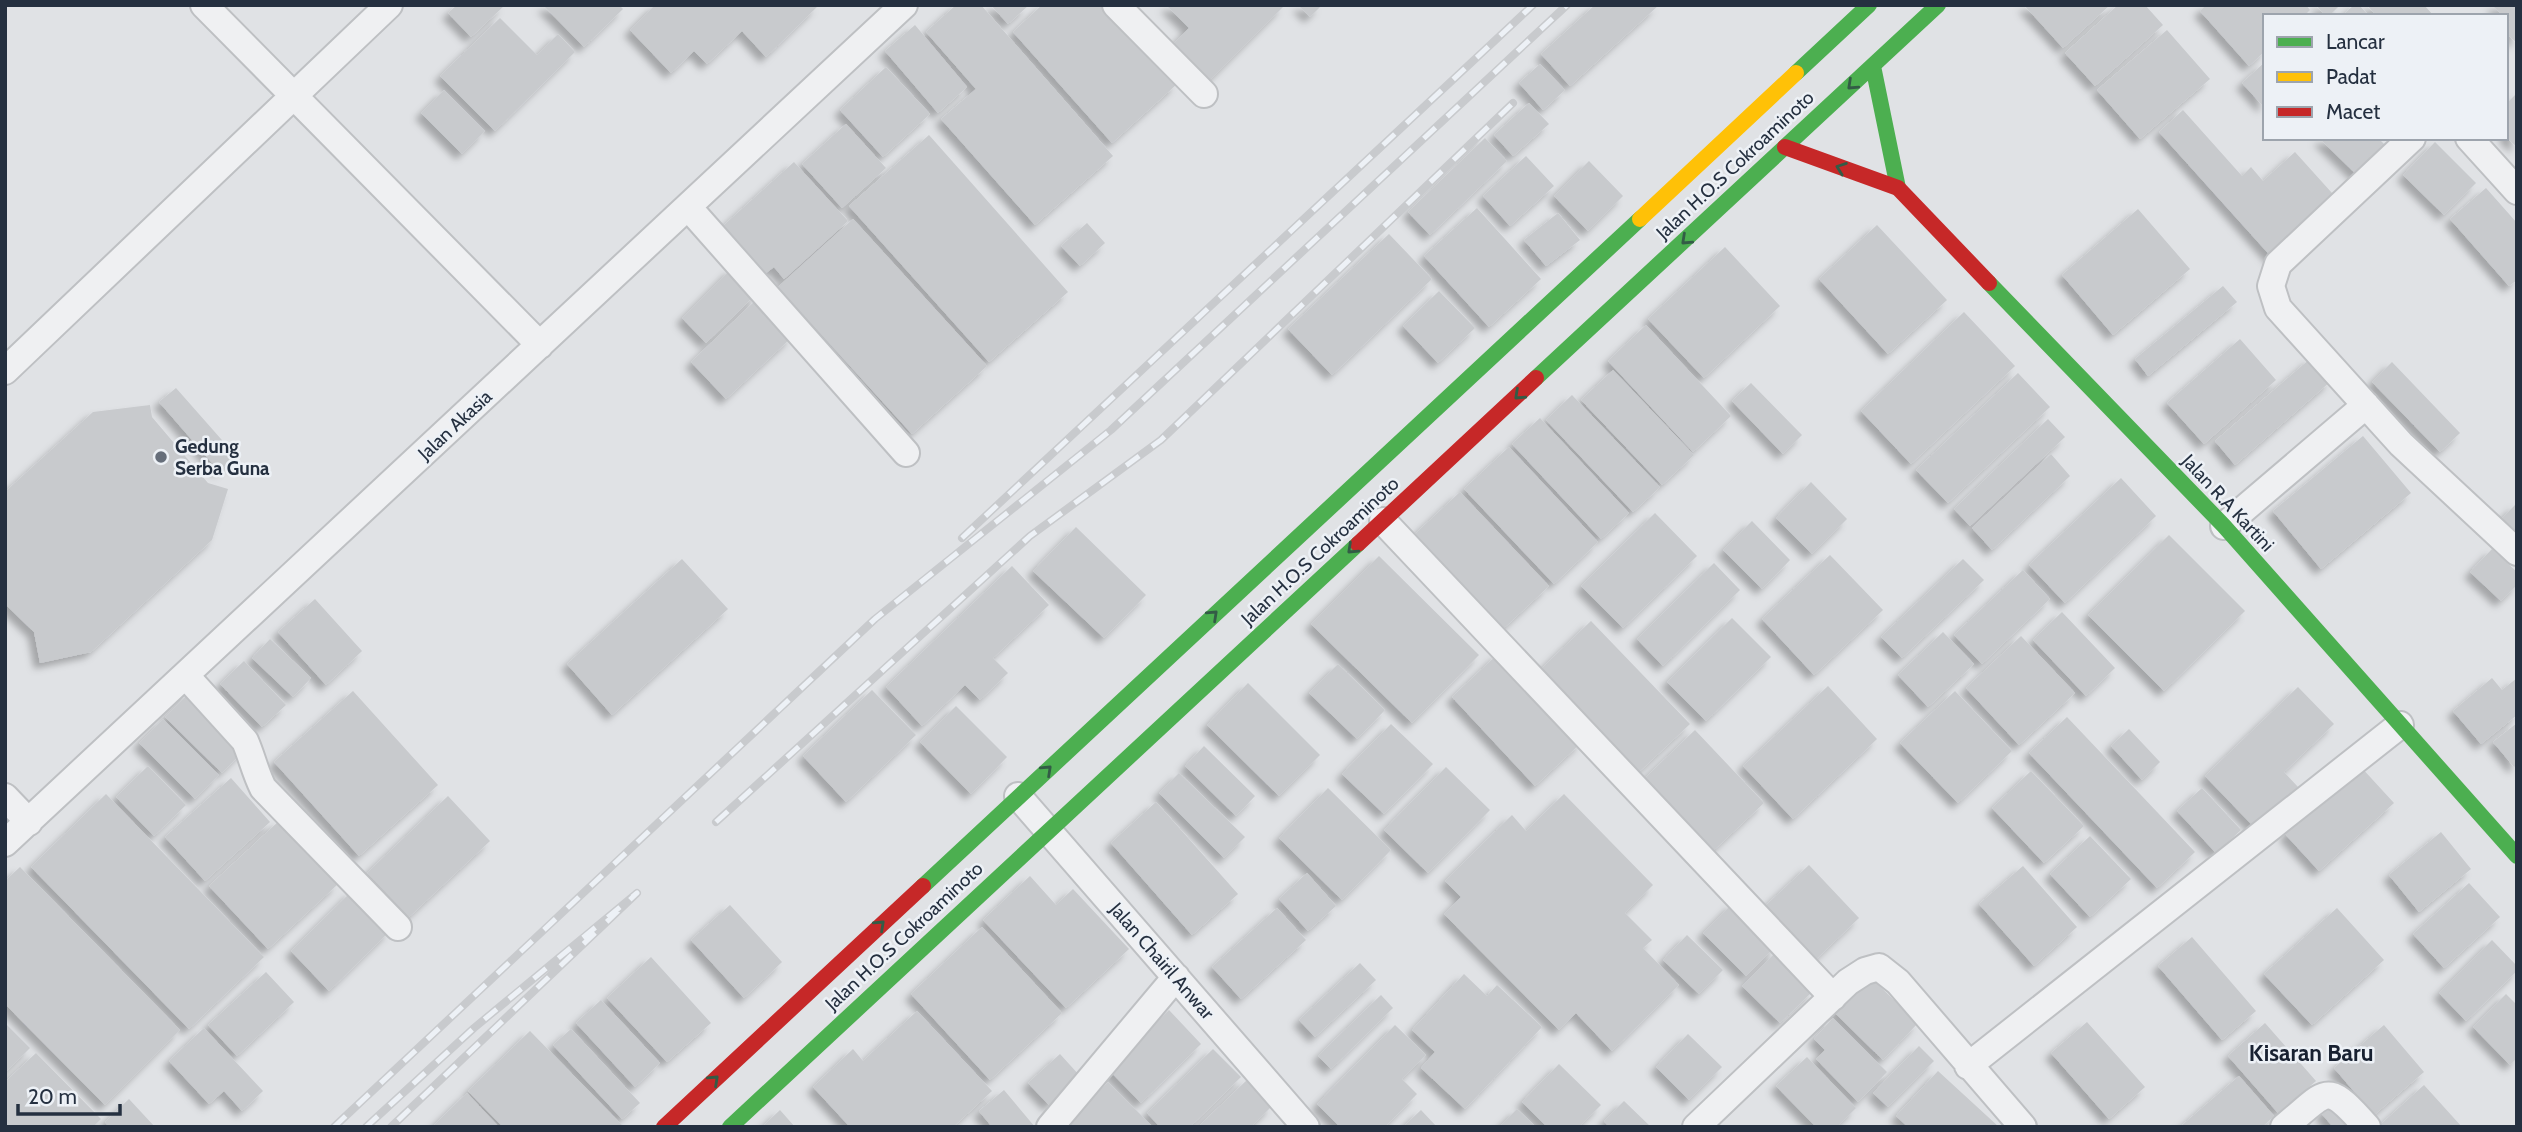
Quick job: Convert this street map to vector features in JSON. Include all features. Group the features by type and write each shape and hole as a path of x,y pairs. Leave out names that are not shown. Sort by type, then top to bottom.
{"main road":[{"name":"Jalan H.O.S Cokroaminoto","path":"664,1127 1869,5"},
{"name":"Jalan H.O.S Cokroaminoto","path":"730,1127 1938,5"},
{"path":"1873,66 1898,188"},
{"path":"1785,147 1898,188"},
{"name":"Jalan R.A Kartini","path":"1898,188 2224,526 2517,856"}],"street":[{"path":"204,5 540,345"},
{"path":"5,372 389,5"},
{"name":"Jalan Akasia","path":"5,844 904,5"},
{"path":"1116,5 1204,94"},
{"path":"2410,140 2278,264 2271,286 2278,308 2402,444 2517,552"},
{"path":"2471,140 2517,191"},
{"path":"688,207 906,453"},
{"path":"2224,526 2367,405"},
{"path":"1383,521 1833,997"},
{"path":"186,676 246,741 252,767 263,788 398,927"},
{"path":"1968,1066 2400,725"},
{"name":"Jalan Chairil Anwar","path":"1018,796 1306,1127"},
{"path":"5,797 29,822"},
{"path":"1696,1127 1833,997 1865,971 1879,967 1898,982 2023,1127"},
{"path":"1050,1127 1176,977"},
{"path":"2284,1127 2319,1098 2328,1094 2337,1096 2367,1127"}],"building":[{"path":"457,5 505,5 471,37 448,13"},
{"path":"543,5 619,5 623,9 584,47"},
{"path":"655,5 819,5 766,57 742,31 707,64 694,51 671,73 630,30"},
{"path":"956,5 981,5 1113,156 1035,225 941,119 976,89 926,32"},
{"path":"991,5 1029,5 1008,24"},
{"path":"1042,5 1107,5 1177,84 1112,143 1013,32"},
{"path":"1166,5 1285,5 1206,84 1170,47 1189,28"},
{"path":"1298,5 1322,5 1310,17"},
{"path":"1595,5 1659,5 1570,86 1541,54"},
{"path":"2024,5 2110,5 2063,48"},
{"path":"2118,5 2145,5 2163,25 2095,86 2065,53"},
{"path":"2206,5 2306,5 2310,10 2306,14 2263,14 2263,53 2249,66 2200,11"},
{"path":"2316,5 2340,5 2331,14 2324,14"},
{"path":"2354,5 2359,5 2367,14 2344,14"},
{"path":"2367,5 2424,5 2432,14 2375,14"},
{"path":"2492,5 2517,5 2517,43 2508,35 2508,14 2501,14"},
{"path":"500,18 537,55 558,34 575,52 495,131 440,76"},
{"path":"915,25 967,87 938,113 885,51"},
{"path":"2167,30 2210,79 2140,139 2097,90"},
{"path":"1540,64 1565,90 1543,110 1519,83"},
{"path":"2263,64 2263,106 2242,83"},
{"path":"886,67 930,114 883,157 840,110"},
{"path":"444,90 485,131 462,154 421,113"},
{"path":"2517,93 2517,147 2508,139 2508,102"},
{"path":"1529,103 1549,124 1513,156 1494,135"},
{"path":"2183,110 2242,176 2251,167 2263,181 2295,152 2341,203 2276,262 2159,132"},
{"path":"846,124 886,168 842,208 802,164"},
{"path":"929,135 1068,292 989,362 849,206"},
{"path":"1485,138 1507,161 1430,235 1408,212"},
{"path":"2321,140 2380,140 2386,146 2358,176"},
{"path":"2435,142 2476,183 2444,215 2403,175"},
{"path":"1526,156 1554,186 1510,226 1483,196"},
{"path":"1589,161 1623,196 1588,231 1554,196"},
{"path":"794,162 848,221 784,279 774,267 766,273 723,226"},
{"path":"2486,188 2517,223 2517,280 2509,286 2450,219"},
{"path":"1477,208 1541,279 1489,327 1424,256"},
{"path":"2138,209 2190,269 2113,335 2062,275"},
{"path":"1558,213 1580,240 1546,266 1524,240"},
{"path":"853,219 987,366 912,434 778,287"},
{"path":"1087,223 1105,243 1080,266 1061,246"},
{"path":"1877,225 1947,300 1888,354 1819,279"},
{"path":"1389,234 1432,279 1332,375 1288,329"},
{"path":"1725,247 1780,306 1704,378 1648,319"},
{"path":"732,268 757,293 706,343 682,318"},
{"path":"2223,286 2237,302 2148,376 2135,359"},
{"path":"1439,291 1475,328 1438,363 1403,326"},
{"path":"757,299 792,337 726,399 691,362"},
{"path":"1964,312 2015,366 1911,464 1861,411"},
{"path":"1646,325 1731,416 1693,452 1608,361"},
{"path":"2240,339 2276,380 2204,444 2167,403"},
{"path":"2311,358 2331,381 2235,465 2215,441"},
{"path":"2392,362 2460,433 2440,452 2372,382"},
{"path":"1613,370 1694,455 1662,485 1581,400"},
{"path":"2018,373 2050,407 1948,503 1916,470"},
{"path":"1751,383 1802,435 1783,454 1732,401"},
{"path":"176,388 236,456 219,471 159,402"},
{"path":"1572,395 1660,487 1633,512 1546,420"},
{"path":"150,405 152,417 208,483 228,489 212,540 91,652 40,663 34,632 5,604 5,492 93,412"},
{"path":"1540,418 1629,513 1601,539 1512,444"},
{"path":"2048,419 2065,437 1970,526 1954,509"},
{"path":"2363,436 2411,493 2321,569 2273,511"},
{"path":"1509,447 1598,542 1554,584 1464,489"},
{"path":"2051,454 2070,476 1992,550 1972,528"},
{"path":"2121,478 2156,516 2065,603 2029,565"},
{"path":"1811,482 1847,519 1812,554 1776,518"},
{"path":"1460,492 1549,586 1504,628 1415,534"},
{"path":"2517,503 2517,532 2502,518"},
{"path":"1655,513 1697,556 1623,628 1581,586"},
{"path":"1752,521 1790,560 1762,589 1723,550"},
{"path":"1076,527 1146,595 1104,638 1033,571"},
{"path":"2169,535 2245,611 2164,691 2088,615"},
{"path":"2492,549 2517,572 2517,585 2501,601 2470,572"},
{"path":"1830,555 1883,610 1814,675 1762,619"},
{"path":"1379,556 1479,655 1412,723 1311,624"},
{"path":"682,559 728,609 612,715 567,664"},
{"path":"1963,559 1984,580 1902,658 1881,637"},
{"path":"1714,563 1740,590 1663,666 1637,639"},
{"path":"1012,566 1049,605 993,658 1008,673 980,700 965,685 922,726 886,687"},
{"path":"2023,570 2050,599 1982,664 1954,635"},
{"path":"315,599 362,651 326,685 278,632"},
{"path":"2062,612 2115,668 2086,696 2033,640"},
{"path":"1732,618 1771,657 1706,721 1667,682"},
{"path":"1591,621 1690,724 1639,772 1541,669"},
{"path":"1943,632 1974,664 1928,707 1898,675"},
{"path":"2021,636 2075,693 2019,745 1966,688"},
{"path":"270,639 311,678 293,697 252,658"},
{"path":"1499,653 1582,742 1535,786 1452,697"},
{"path":"244,661 286,705 262,727 220,684"},
{"path":"1338,664 1385,710 1357,739 1309,693"},
{"path":"2492,678 2502,690 2517,678 2517,715 2481,744 2453,711"},
{"path":"1248,683 1320,755 1279,796 1207,725"},
{"path":"1828,686 1877,739 1793,819 1743,766"},
{"path":"2298,687 2334,724 2284,772 2298,787 2255,828 2205,776"},
{"path":"872,690 916,735 846,802 803,756"},
{"path":"353,691 438,785 359,856 274,762"},
{"path":"1955,691 2012,751 1958,803 1900,743"},
{"path":"190,692 246,748 222,773 165,717"},
{"path":"956,706 1007,757 971,794 920,742"},
{"path":"2067,717 2195,852 2157,888 2029,753"},
{"path":"163,719 219,775 195,799 139,743"},
{"path":"2517,723 2517,765 2514,767 2493,742"},
{"path":"1391,724 1433,764 1384,814 1342,774"},
{"path":"2129,729 2160,762 2142,780 2111,746"},
{"path":"1695,730 1764,803 1714,850 1645,778"},
{"path":"1204,746 1255,796 1236,816 1185,766"},
{"path":"148,766 186,805 154,836 116,797"},
{"path":"2360,766 2394,803 2319,871 2285,834"},
{"path":"1446,767 1490,810 1428,873 1384,830"},
{"path":"2031,771 2084,826 2044,863 1992,808"},
{"path":"1179,773 1245,837 1224,858 1159,793"},
{"path":"231,778 270,822 205,881 165,837"},
{"path":"1328,788 1391,850 1342,900 1279,838"},
{"path":"2202,788 2241,830 2216,853 2177,811"},
{"path":"106,794 264,957 189,1029 31,867"},
{"path":"1564,794 1653,885 1625,913 1652,940 1643,948 1679,985 1612,1051 1576,1013 1559,1030 1444,914 1461,897 1445,881 1512,815 1526,831"},
{"path":"448,796 490,841 409,917 367,873"},
{"path":"1156,802 1238,894 1192,935 1111,843"},
{"path":"279,821 338,884 268,949 209,886"},
{"path":"2441,832 2471,869 2419,912 2389,875"},
{"path":"2090,836 2131,879 2090,917 2050,874"},
{"path":"1809,865 1859,918 1812,963 1762,909"},
{"path":"2023,866 2077,927 2034,966 1979,904"},
{"path":"20,867 180,1030 105,1105 5,1004 5,881"},
{"path":"1307,873 1336,906 1308,931 1279,899"},
{"path":"1030,876 1056,905 1073,889 1129,949 1066,1008 983,920"},
{"path":"2469,883 2500,917 2444,968 2413,934"},
{"path":"352,891 390,931 329,991 291,951"},
{"path":"1733,903 1776,946 1746,976 1703,933"},
{"path":"730,905 782,962 744,998 691,940"},
{"path":"1277,908 1306,940 1241,999 1212,967"},
{"path":"2337,908 2384,960 2312,1025 2264,974"},
{"path":"982,927 1062,1013 990,1080 911,994"},
{"path":"1687,935 1723,970 1699,994 1663,960"},
{"path":"2192,937 2256,1011 2222,1040 2158,966"},
{"path":"2492,940 2517,966 2517,971 2466,1021 2439,993"},
{"path":"1775,953 1813,991 1780,1023 1742,986"},
{"path":"651,957 711,1023 667,1062 607,998"},
{"path":"1360,963 1376,980 1315,1037 1299,1020"},
{"path":"266,972 294,1002 237,1056 208,1025"},
{"path":"1464,974 1487,996 1497,985 1542,1027 1465,1109 1421,1068 1435,1052 1412,1030"},
{"path":"1869,976 1918,1023 1883,1060 1834,1012"},
{"path":"2506,994 2517,1005 2517,1058 2510,1065 2473,1027"},
{"path":"1381,995 1393,1008 1331,1069 1318,1056"},
{"path":"601,1000 660,1063 635,1087 576,1023"},
{"path":"1169,1010 1201,1044 1141,1103 1108,1069"},
{"path":"917,1011 992,1091 953,1127 850,1127 813,1087 853,1049 863,1061"},
{"path":"1833,1018 1887,1072 1858,1102 1816,1059 1825,1050 1814,1039"},
{"path":"2087,1022 2145,1087 2109,1119 2051,1053"},
{"path":"5,1023 30,1048 5,1073"},
{"path":"2265,1023 2316,1081 2278,1113 2228,1056"},
{"path":"1395,1025 1426,1055 1402,1079 1417,1094 1385,1127 1340,1127 1317,1104"},
{"path":"2384,1025 2424,1072 2374,1115 2334,1068"},
{"path":"204,1028 263,1091 242,1111 224,1091 209,1104 169,1061"},
{"path":"571,1029 640,1103 622,1119 553,1045"},
{"path":"530,1031 622,1125 620,1127 503,1127 468,1091"},
{"path":"1688,1034 1722,1067 1689,1100 1656,1067"},
{"path":"1919,1046 1934,1061 1888,1107 1873,1093"},
{"path":"1213,1049 1241,1077 1190,1127 1160,1127 1147,1113"},
{"path":"36,1053 101,1119 93,1127 5,1127 5,1082"},
{"path":"1060,1054 1080,1076 1049,1105 1028,1083"},
{"path":"1807,1057 1856,1108 1837,1127 1816,1127 1776,1086"},
{"path":"1559,1064 1601,1105 1579,1127 1547,1127 1522,1102"},
{"path":"1938,1071 1999,1127 1908,1127 1896,1116"},
{"path":"2239,1076 2274,1116 2262,1127 2180,1127"},
{"path":"1247,1080 1272,1106 1251,1127 1198,1127"},
{"path":"1108,1082 1153,1127 1070,1127 1067,1123"},
{"path":"2424,1085 2462,1127 2380,1125"},
{"path":"1004,1090 1035,1127 992,1127 979,1111"},
{"path":"467,1093 499,1127 432,1127"},
{"path":"129,1099 155,1127 109,1127 105,1122"},
{"path":"2337,1099 2361,1127 2333,1127 2321,1113"},
{"path":"1624,1101 1651,1127 1609,1127 1604,1121"},
{"path":"1517,1109 1536,1127 1499,1127"},
{"path":"780,1110 795,1127 762,1127"},
{"path":"1421,1110 1437,1127 1403,1127"}],"railway":[{"path":"962,538 1533,5"},
{"path":"334,1127 875,619 1111,430 1567,5"},
{"path":"716,822 1030,536 1161,440 1513,103"},
{"path":"366,1127 474,1028 637,893 391,1127"}],"traffic: fast":[{"path":"1796,73 1869,5"},
{"path":"1536,378 1938,5"},
{"path":"1873,66 1898,188"},
{"path":"923,886 1640,219"},
{"path":"1989,283 2224,526 2517,856"},
{"path":"730,1127 1358,544"}],"traffic: slow":[{"path":"1640,219 1796,73"}],"traffic: jam":[{"path":"1785,147 1898,188 1989,283"},
{"path":"1358,544 1536,378"},
{"path":"664,1127 923,886"}],"place":[{"name":"Gedung Serba Guna","path":"161,457"}],"district":[{"name":"Kisaran Baru","path":"2311,1053"}]}
